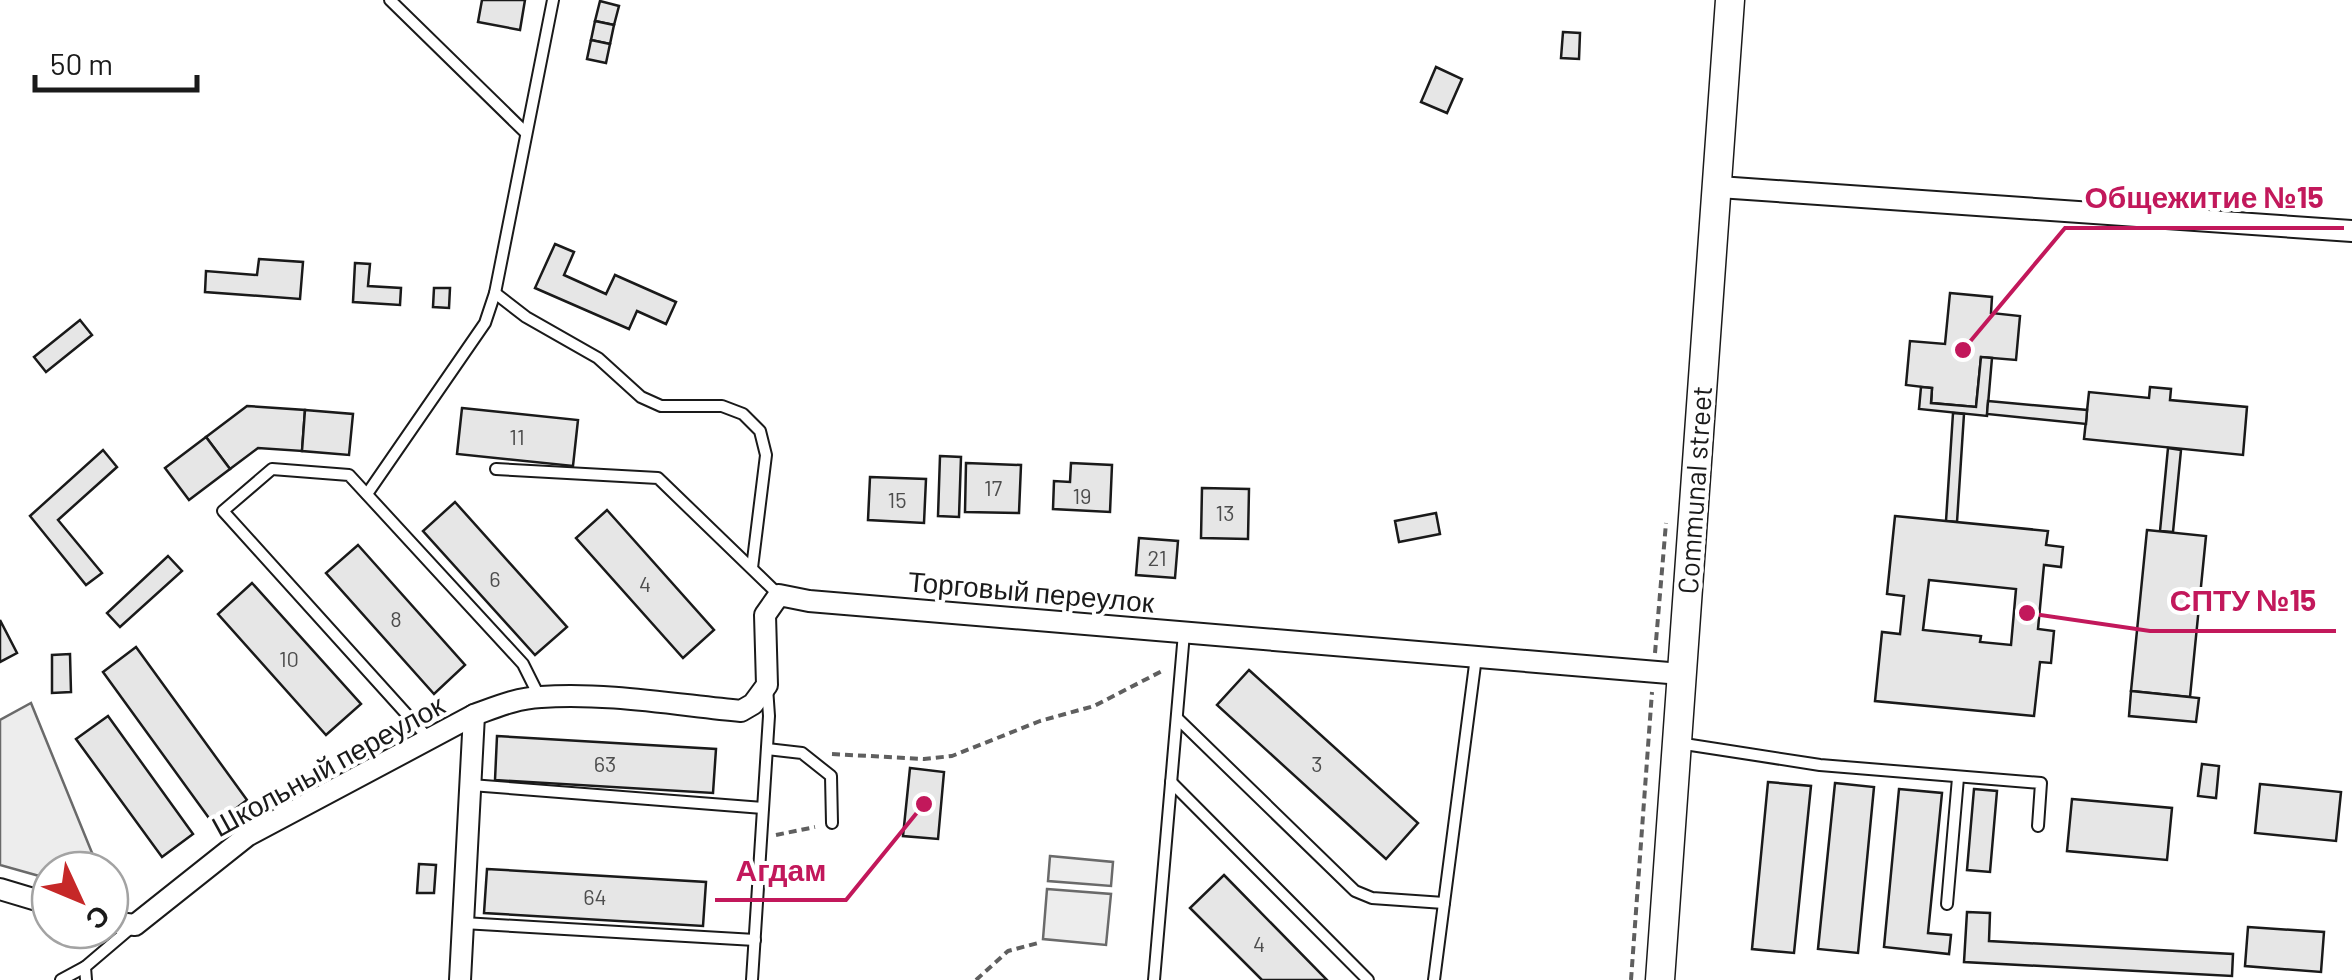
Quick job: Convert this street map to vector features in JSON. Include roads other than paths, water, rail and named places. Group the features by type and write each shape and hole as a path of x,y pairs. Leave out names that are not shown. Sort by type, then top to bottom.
{"main road":[{"name":"Communal street","path":"1660,980 1730,0"}],"street":[{"path":"1719,187 2352,231"},
{"path":"460,980 474,715 505,703 575,696 741,711 753,704 767,685 765,615 778,594"},
{"name":"Торговый переулок","path":"778,594 809,601 1681,674"},
{"name":"Школьный переулок","path":"135,925 247,836 474,715"},
{"path":"0,889 30,898"},
{"path":"130,924 135,925"}],"lane":[{"path":"390,0 526,133"},
{"path":"366,494 485,323 553,0"},
{"path":"494,293 526,317 598,358 641,396 661,406 722,406 743,414 760,431 766,455 752,568"},
{"path":"429,739 223,510 272,469 349,475 523,664 539,697"},
{"path":"496,470 658,478 778,594"},
{"path":"1154,980 1184,632"},
{"path":"1434,980 1476,657"},
{"path":"752,980 767,749 767,685"},
{"path":"1177,718 1355,891 1372,898 1444,903"},
{"path":"1676,743 1820,765 2040,782 2038,826"},
{"path":"767,749 802,753 831,776 832,823"},
{"path":"1946,904 1958,778"},
{"path":"1171,782 1368,980"},
{"path":"470,785 763,808"},
{"path":"463,924 754,940"},
{"path":"61,980 86,966 135,925"},
{"path":"86,966 86,980"}],"place":[{"name":"Общежитие №15","path":"1963,350"},
{"name":"СПТУ №15","path":"2027,613"},
{"name":"Агдам","path":"924,804"}]}
